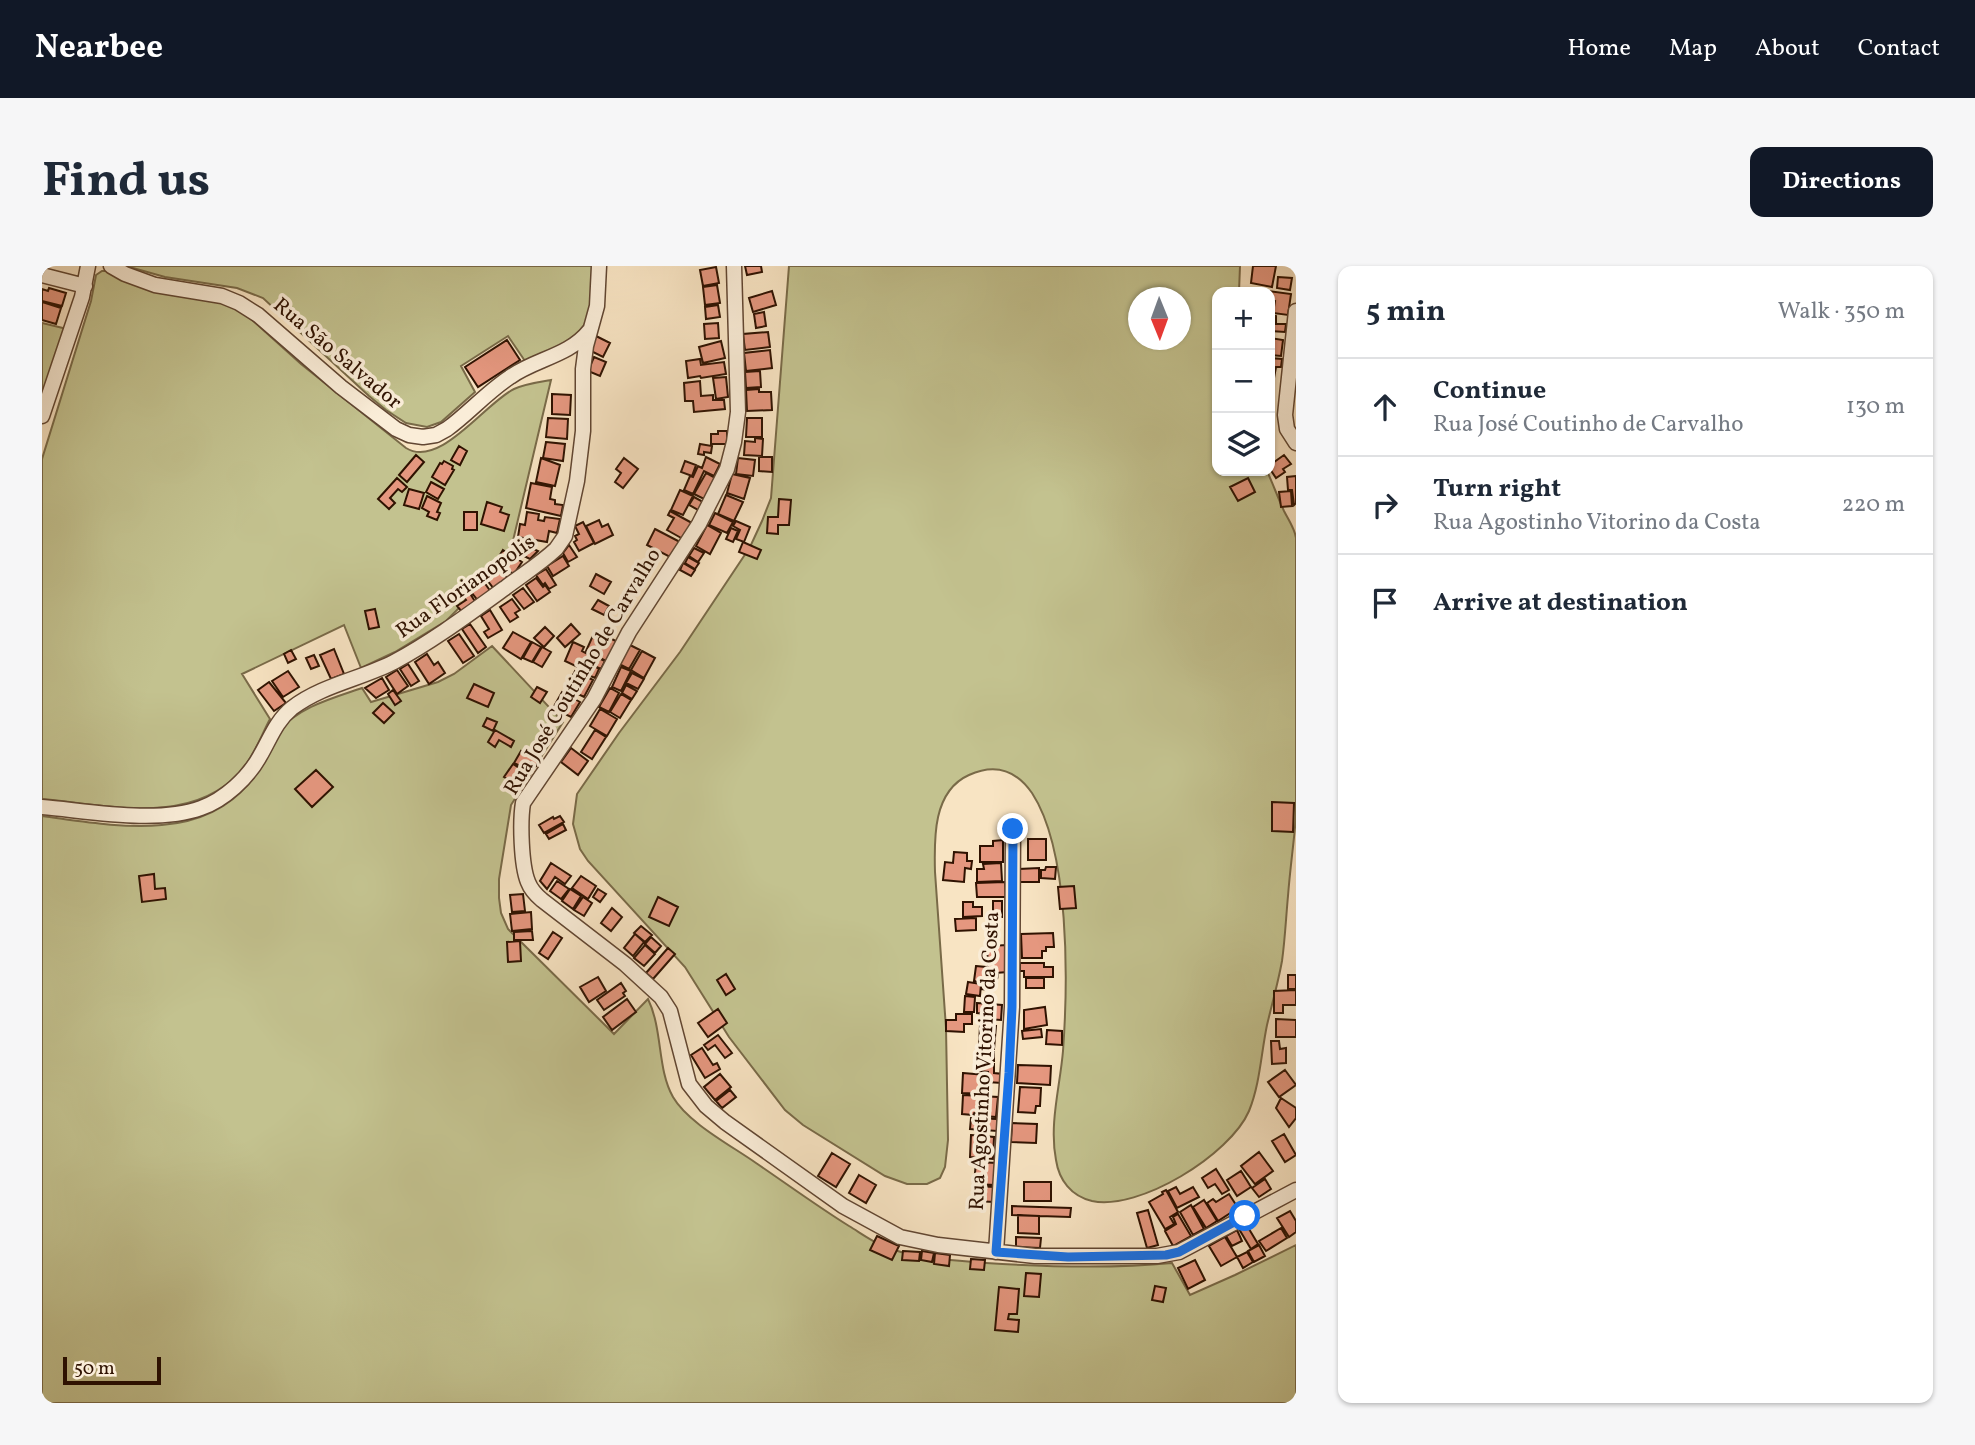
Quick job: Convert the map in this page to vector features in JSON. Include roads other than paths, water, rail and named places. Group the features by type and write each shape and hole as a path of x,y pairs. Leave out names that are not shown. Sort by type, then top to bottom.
{"street":[{"name":"Rua São Salvador","path":"111,266 155,285 222,296 239,303 269,324 376,415 396,429 416,437 436,435 447,429 510,376 572,347 592,326"},
{"name":"Rua Florianopolis","path":"42,807 138,815 172,814 198,809 219,799 251,770 275,726 303,700 394,662 446,630 543,561 559,546 568,525 577,481 583,430 583,369 597,306 599,266"},
{"name":"Rua José Coutinho de Carvalho","path":"734,266 738,412 727,469 699,524 629,632 589,706 523,803 521,818 526,877 531,888 542,900 625,964 661,997 670,1011 689,1084 714,1114 844,1206 900,1237 922,1243 1035,1256 1157,1256 1172,1254 1296,1189"},
{"path":"42,416 90,267"},
{"path":"42,275 85,286"},
{"path":"1296,311 1285,415 1287,429 1296,443"},
{"name":"Rua Agostinho Vitorino da Costa","path":"996,1252 1012,1007 1013,829"}]}
